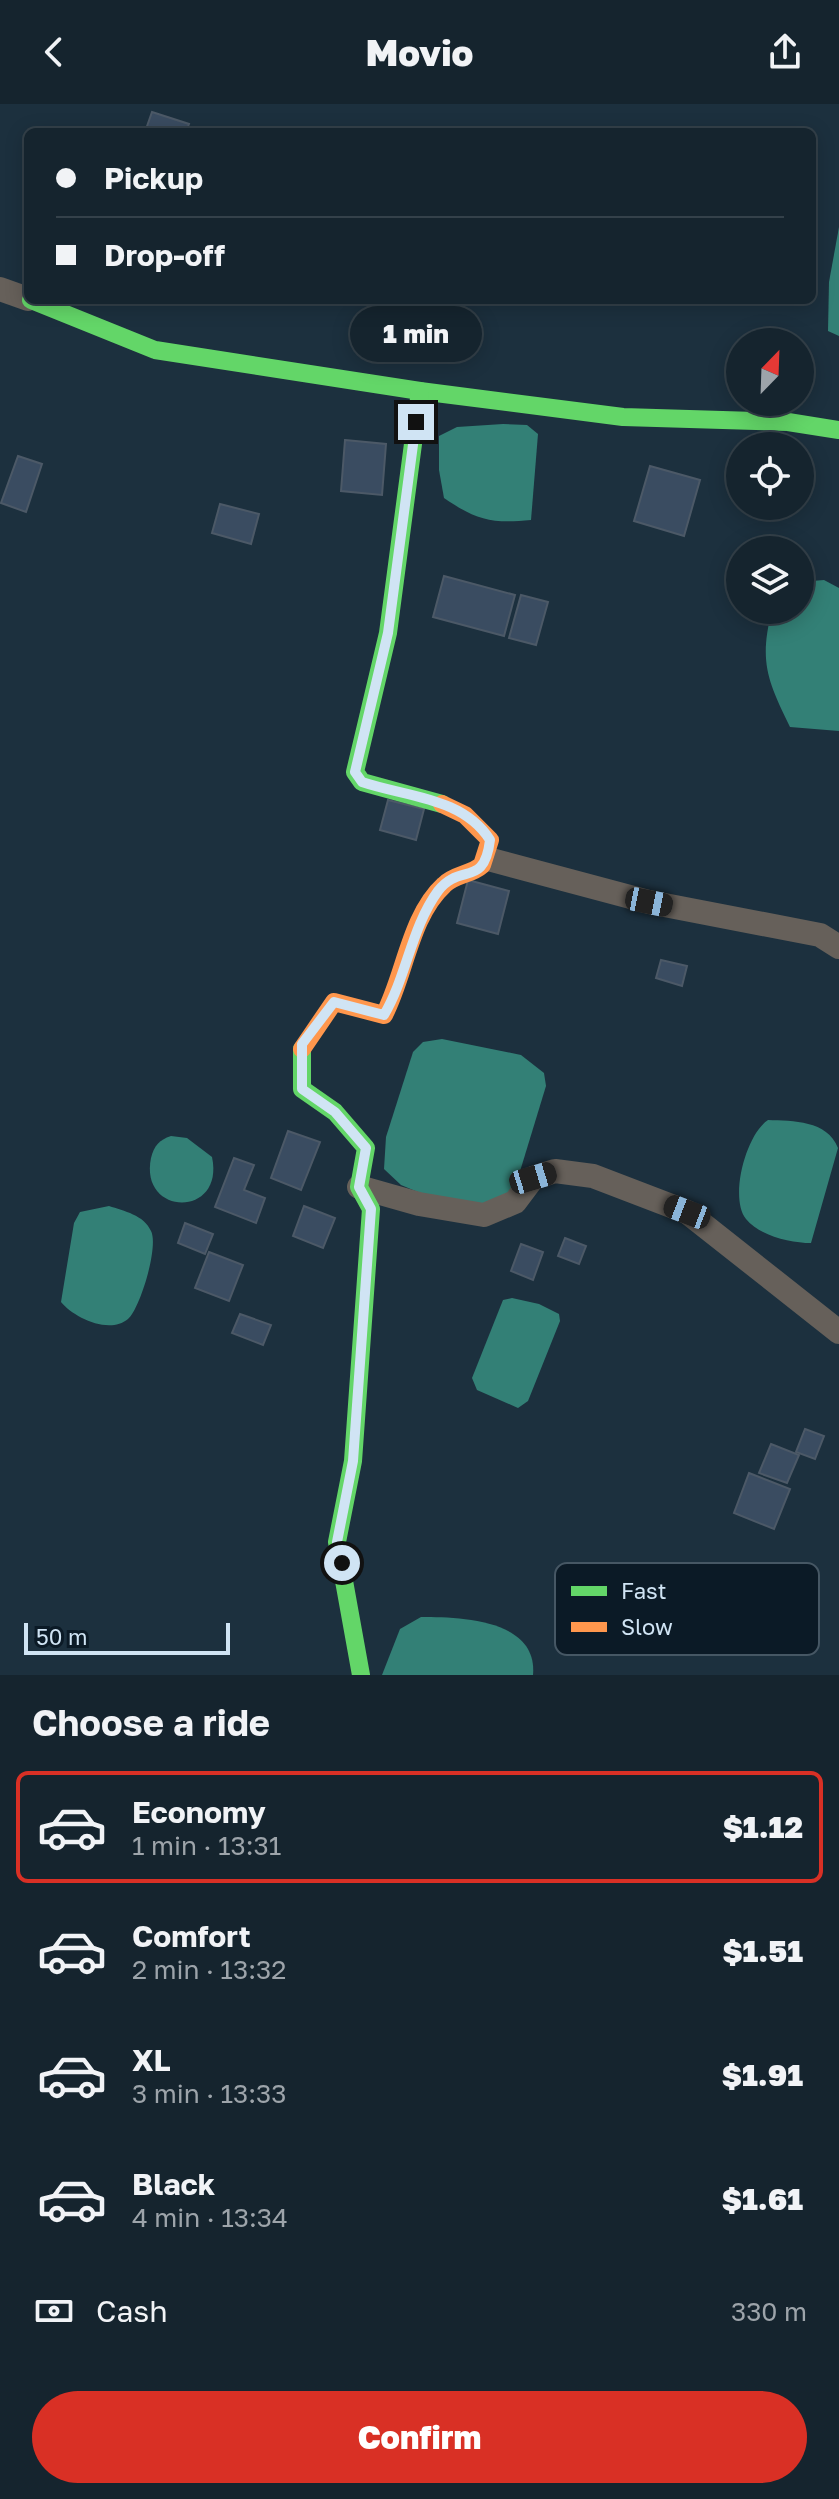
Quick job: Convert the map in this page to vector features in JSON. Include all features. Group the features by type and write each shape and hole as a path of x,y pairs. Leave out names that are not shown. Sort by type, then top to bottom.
{"street":[{"path":"0,289 24,298"},
{"path":"39,304 155,350 420,391 623,417 788,422 839,430"},
{"path":"361,1675 337,1542 353,1461 371,1209 359,1187 366,1148 335,1112 302,1089 302,1044 334,1002 384,1015 396,994 417,931 439,889 457,876 476,872 488,859 490,840 479,822 438,802 399,795 362,782 355,772 388,633 420,391"},
{"path":"488,859 649,902 820,935 839,947"},
{"path":"359,1187 419,1204 484,1215 515,1202 533,1178 555,1171 593,1176 687,1212 839,1332"}],"shaded area":[{"path":"839,227 839,336 828,331 829,282"},
{"path":"527,425 538,434 531,520 485,519 444,498 439,470 439,436 457,427"},
{"path":"824,580 839,588 839,731 790,727 768,670 766,643 769,624 814,624 814,581"},
{"path":"442,1039 521,1055 544,1073 546,1086 514,1191 485,1205 425,1195 401,1185 384,1169 386,1137 413,1052 423,1042"},
{"path":"768,1120 818,1127 833,1139 838,1148 811,1243 794,1242 767,1234 752,1225 741,1209 742,1167 753,1138"},
{"path":"171,1136 187,1138 212,1157 213,1177 206,1191 195,1200 168,1200 157,1191 151,1177 154,1150"},
{"path":"109,1206 144,1221 153,1239 147,1277 133,1313 120,1323 102,1325 82,1318 61,1302 74,1223 80,1212"},
{"path":"512,1298 539,1304 559,1314 560,1321 528,1401 518,1408 477,1390 472,1378 503,1300"},
{"path":"421,1617 475,1621 510,1632 523,1642 531,1656 533,1675 382,1675 400,1629"}],"building":[{"path":"152,112 189,124 188,128 146,128"},
{"path":"345,440 386,444 382,495 341,491"},
{"path":"18,456 42,464 26,512 1,503"},
{"path":"650,466 700,480 684,536 634,521"},
{"path":"220,504 259,514 251,544 212,533"},
{"path":"444,576 515,595 504,636 433,617"},
{"path":"521,595 548,602 536,645 509,638"},
{"path":"388,800 424,809 416,840 380,830"},
{"path":"468,880 509,891 498,934 457,923"},
{"path":"661,960 687,966 682,986 656,978"},
{"path":"288,1131 320,1142 301,1190 271,1178"},
{"path":"234,1158 254,1165 244,1190 265,1198 256,1223 215,1207"},
{"path":"304,1206 335,1218 323,1248 293,1236"},
{"path":"185,1223 213,1234 205,1254 178,1243"},
{"path":"565,1238 586,1246 579,1264 558,1256"},
{"path":"521,1244 543,1252 533,1280 511,1271"},
{"path":"209,1252 243,1265 229,1301 195,1288"},
{"path":"240,1314 271,1325 263,1345 232,1333"},
{"path":"805,1429 824,1436 815,1459 796,1452"},
{"path":"771,1444 799,1455 787,1483 759,1473"},
{"path":"749,1473 790,1489 774,1529 734,1513"}],"traffic: fast":[{"path":"41,304 155,350 420,391 623,417 788,422 839,430"},
{"path":"420,391 388,633 355,772 362,782 442,804"},
{"path":"302,1049 302,1089 335,1112 366,1148 359,1187 371,1209 353,1461 337,1542 361,1675"}],"traffic: slow":[{"path":"302,1049 334,1002 384,1015 423,913 448,881 482,865 490,840 465,815 442,804"}],"route":[{"path":"342,1563 337,1542 353,1461 371,1209 359,1187 366,1148 335,1112 302,1089 302,1044 334,1002 384,1015 396,994 417,931 439,889 457,876 476,872 488,859 490,840 479,822 458,810 362,782 355,772 388,633 416,422"}]}
